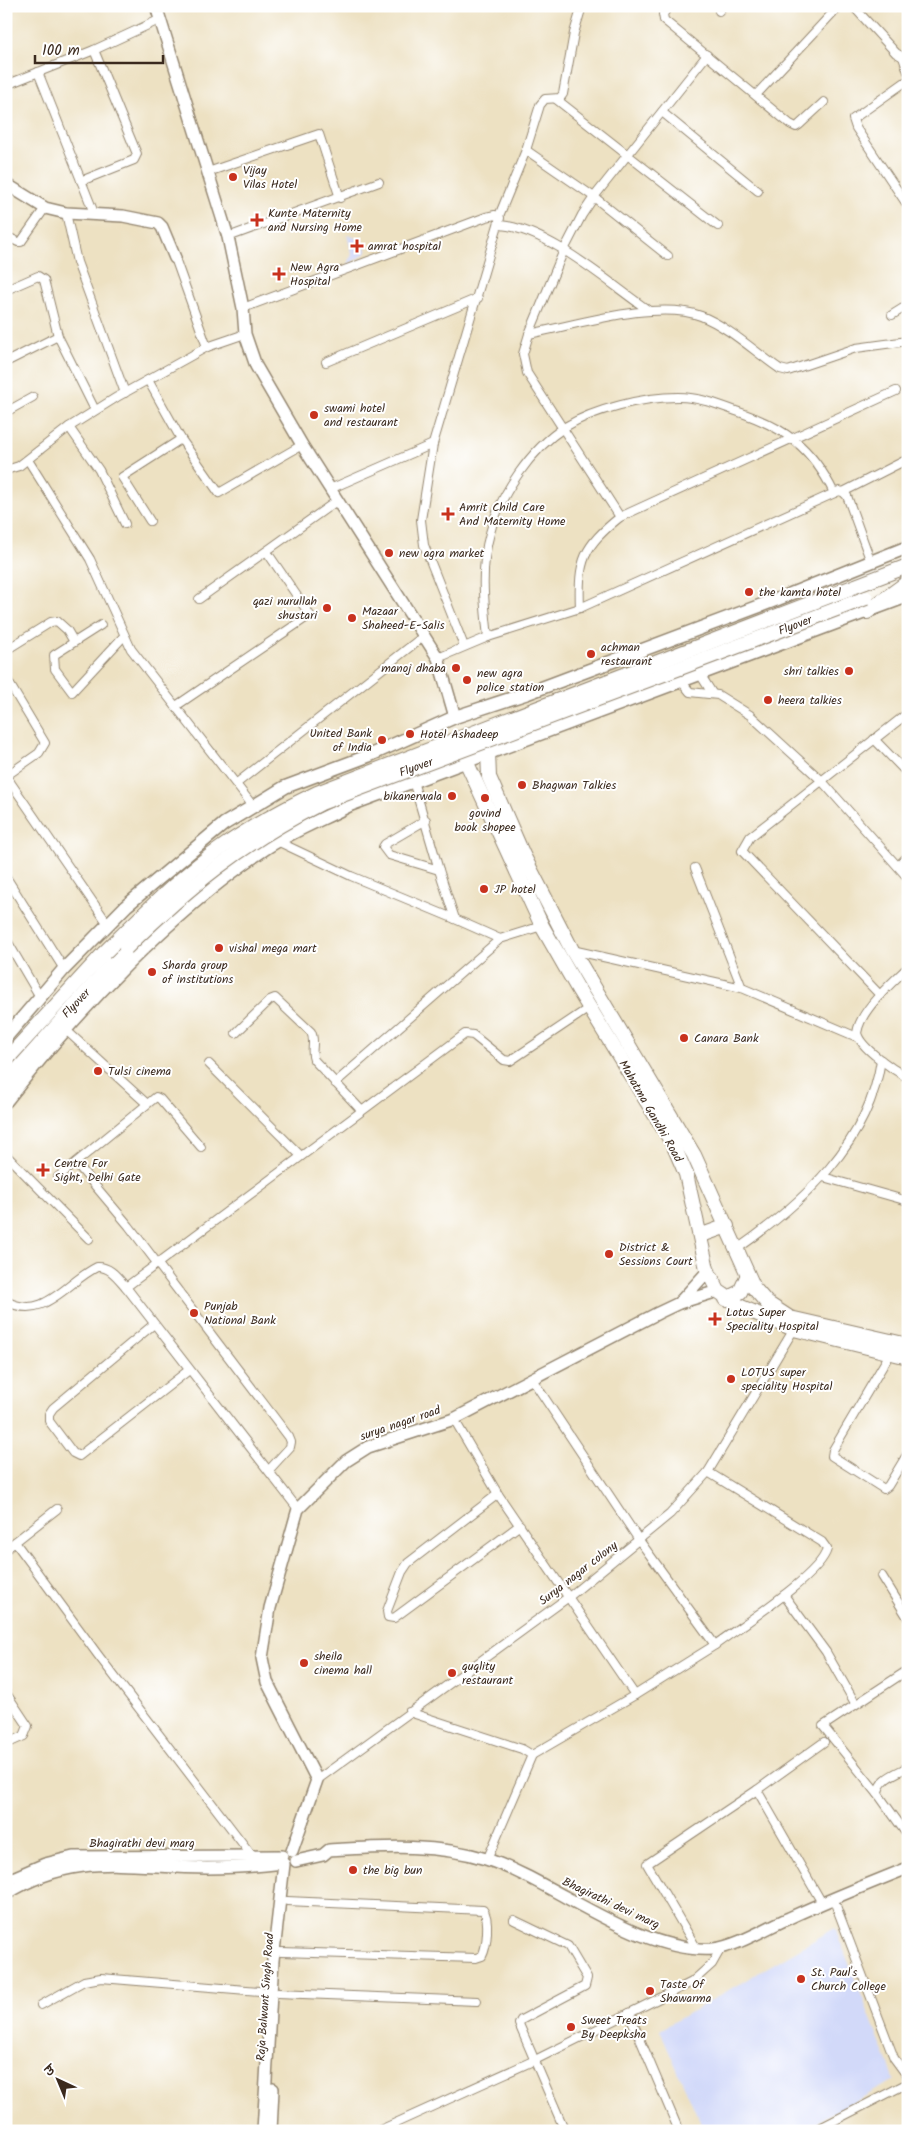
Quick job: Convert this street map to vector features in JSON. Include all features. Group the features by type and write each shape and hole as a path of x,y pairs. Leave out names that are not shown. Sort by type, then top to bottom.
{"highway":[{"name":"Flyover","path":"6,1083 126,948 168,907 217,866 269,832 321,803 867,604 907,574"},
{"name":"Flyover","path":"6,1060 104,953 174,885 204,860 266,819 302,800 907,574"},
{"name":"Mahatma Gandhi Road","path":"488,752 490,777 507,820 572,950 694,1156 727,1226 747,1277 767,1303 790,1318 908,1345"},
{"name":"Mahatma Gandhi Road","path":"466,761 542,926 589,1008 673,1144 686,1174 702,1235 708,1271 722,1295"},
{"path":"702,1235 727,1226"},
{"path":"722,1295 740,1292 747,1277"},
{"path":"722,1295 794,1329 908,1357"}],"main road":[{"path":"6,1037 64,969 126,906 224,824 285,787 368,756 455,717 502,702 778,599 908,547"},
{"path":"6,1101 118,974 215,884 279,842 350,805 700,674 867,604 908,596"},
{"path":"502,702 517,742"},
{"path":"417,734 430,775"}],"street":[{"path":"156,6 228,238 243,308 245,334 256,366 302,445 425,635 438,658 455,717"},
{"path":"464,646 421,532 433,444 478,298 499,221 526,150 540,105 545,99 556,99 562,96 574,33 582,6"},
{"path":"669,6 663,14 664,20 796,127 824,102"},
{"path":"756,95 839,6"},
{"path":"853,6 896,52 906,57 908,72"},
{"path":"6,85 94,50 161,19"},
{"path":"81,181 132,161 137,156 94,50"},
{"path":"620,517 527,373 523,354 529,334 564,250 594,197 707,56"},
{"path":"38,72 94,213"},
{"path":"908,80 853,119 856,128 908,206"},
{"path":"556,99 718,226"},
{"path":"662,112 758,191"},
{"path":"208,172 319,134 340,198"},
{"path":"526,150 594,197 668,256"},
{"path":"228,238 379,182"},
{"path":"6,184 45,208 66,213 94,213 158,223 162,227 207,347"},
{"path":"6,236 21,242 45,208"},
{"path":"66,213 77,262 124,393"},
{"path":"243,308 494,214 499,221 533,232 564,250 648,310"},
{"path":"6,290 38,276 43,278 58,336 95,410"},
{"path":"326,362 478,298"},
{"path":"892,315 908,305"},
{"path":"529,334 648,310 674,311 701,316 784,370 792,370 856,348 908,341"},
{"path":"6,470 16,468 69,427 124,393 207,347 245,334"},
{"path":"6,362 58,336"},
{"path":"148,380 181,439 221,494 302,445"},
{"path":"580,608 578,580 586,550 596,538 620,517 896,391"},
{"path":"6,412 33,397"},
{"path":"488,637 482,592 486,551 494,519 503,500 528,463 564,428 588,416 636,403 678,397 707,402 740,412 793,438 812,457 834,493"},
{"path":"69,427 99,470 125,524"},
{"path":"150,521 122,477 181,439"},
{"path":"330,489 433,444"},
{"path":"438,658 488,637 580,608 834,493 843,492 908,459"},
{"path":"28,460 90,559 131,649 253,806"},
{"path":"843,492 871,562"},
{"path":"199,599 338,500"},
{"path":"176,706 310,615 267,552"},
{"path":"6,650 57,620 74,642"},
{"path":"100,625 54,655 55,669 72,692 124,636"},
{"path":"237,783 425,635"},
{"path":"700,674 712,693"},
{"path":"6,678 45,742 39,753 6,776 108,924"},
{"path":"681,681 690,692 712,693 722,697 750,715 821,780 908,878"},
{"path":"880,995 742,852 745,843 750,837 908,714"},
{"path":"874,739 908,774"},
{"path":"413,781 455,919"},
{"path":"426,820 393,838 385,844 383,849 389,855 439,870"},
{"path":"279,842 351,876 500,939"},
{"path":"898,866 908,856"},
{"path":"695,868 742,988"},
{"path":"6,877 64,969"},
{"path":"335,1083 500,939 542,926"},
{"path":"6,940 40,997"},
{"path":"572,950 742,988 857,1037 881,1060 908,1078"},
{"path":"857,1037 857,1029 862,1019 880,995 908,967"},
{"path":"236,1033 270,1000 275,998 311,1032 314,1038 312,1053 314,1060 361,1110"},
{"path":"126,1287 464,1034 474,1035 504,1060 510,1061 589,1008"},
{"path":"67,1030 146,1103"},
{"path":"736,1249 769,1226 823,1177 855,1132 870,1104 878,1084 881,1060"},
{"path":"209,1064 301,1156"},
{"path":"58,1177 146,1103 156,1097 160,1098 201,1147"},
{"path":"6,1155 89,1239"},
{"path":"76,1163 158,1263 291,1440 290,1447 269,1470"},
{"path":"823,1177 908,1201"},
{"path":"6,1302 30,1308 44,1304 90,1270 101,1266 111,1271 126,1287 298,1509"},
{"path":"679,1303 708,1271"},
{"name":"surya nagar road","path":"318,1780 267,1682 262,1658 270,1608 298,1509 340,1466 363,1450 377,1443 454,1419 679,1303 722,1295"},
{"path":"154,1324 53,1408 49,1414 49,1421 73,1452 79,1456 189,1370"},
{"name":"Surya nagar colony","path":"318,1780 570,1596 670,1514 708,1472 794,1329"},
{"path":"891,1352 833,1450 832,1456 884,1488 888,1486 908,1453"},
{"path":"532,1379 639,1540 715,1645"},
{"path":"454,1419 498,1494 570,1596 635,1695"},
{"path":"487,1860 532,1755 635,1695 715,1645 784,1595 821,1561 826,1552 825,1545 708,1472"},
{"path":"498,1494 408,1563 402,1572 387,1611 388,1617 394,1618 520,1525"},
{"path":"6,1549 57,1509"},
{"path":"16,1542 98,1655 253,1857"},
{"path":"882,1576 908,1618"},
{"path":"784,1595 826,1652 855,1703"},
{"path":"908,1670 855,1703 823,1726 878,1794 908,1836"},
{"path":"6,1693 28,1726 24,1736 6,1744"},
{"path":"409,1712 522,1749 532,1755"},
{"path":"697,1949 647,1864 824,1742"},
{"path":"878,1794 878,1788 883,1782 908,1767"},
{"path":"263,2131 274,1993 276,1928 289,1859 318,1780"},
{"path":"757,1790 828,1901 894,2058 908,2077"},
{"name":"Bhagirathi devi marg","path":"6,1881 45,1864 73,1857 116,1855 289,1859 322,1848 329,1850 422,1847 487,1860 643,1935 673,1945 697,1949 721,1948 908,1868"},
{"path":"6,1894 43,1875 80,1866 106,1864 207,1868 289,1859"},
{"name":"Raja Balwant Singh Road","path":"271,2131 274,1993 287,1901 289,1859"},
{"path":"281,1952 479,1958 485,1950 487,1916 483,1910 287,1901"},
{"path":"514,1920 568,1946 587,1978 586,1986 519,2022 566,2131"},
{"path":"379,2130 535,2060 692,1982 712,1964 721,1948"},
{"path":"41,2005 84,1981 102,1978 274,1993 477,2001"},
{"path":"629,2013 678,2131"},
{"path":"814,2131 908,2083"}],"shaded area":[{"name":"amrat hospital","path":"347,235 362,240 367,252 348,265 352,254"},
{"name":"St. Paul's Church College","path":"835,1928 895,2080 800,2131 704,2131 660,2030"}],"place":[{"name":"Vijay Vilas Hotel","path":"233,177"},
{"name":"Kunte Maternity and Nursing Home","path":"257,220"},
{"name":"amrat hospital","path":"357,246"},
{"name":"New Agra Hospital","path":"279,274"},
{"name":"swami hotel and restaurant","path":"314,415"},
{"name":"Amrit Child Care And Maternity Home","path":"448,514"},
{"name":"new agra market","path":"389,553"},
{"name":"the kamta hotel","path":"749,592"},
{"name":"qazi nurullah shustari","path":"327,608"},
{"name":"Mazaar Shaheed-E-Salis","path":"352,618"},
{"name":"achman restaurant","path":"591,654"},
{"name":"manoj dhaba","path":"456,668"},
{"name":"shri talkies","path":"849,671"},
{"name":"new agra police station","path":"467,680"},
{"name":"heera talkies","path":"768,700"},
{"name":"Hotel Ashadeep","path":"410,734"},
{"name":"United Bank of India","path":"382,740"},
{"name":"Bhagwan Talkies","path":"522,785"},
{"name":"bikanerwala","path":"452,796"},
{"name":"govind book shopee","path":"485,798"},
{"name":"JP hotel","path":"484,889"},
{"name":"vishal mega mart","path":"219,948"},
{"name":"Sharda group of institutions","path":"152,972"},
{"name":"Canara Bank","path":"684,1038"},
{"name":"Tulsi cinema","path":"98,1071"},
{"name":"Centre For Sight, Delhi Gate","path":"43,1170"},
{"name":"District & Sessions Court","path":"609,1254"},
{"name":"Punjab National Bank","path":"194,1313"},
{"name":"Lotus Super Speciality Hospital","path":"715,1319"},
{"name":"LOTUS super speciality Hospital","path":"731,1379"},
{"name":"sheila cinema hall","path":"304,1663"},
{"name":"quqlity restaurant","path":"452,1673"},
{"name":"the big bun","path":"353,1870"},
{"name":"St. Paul's Church College","path":"801,1979"},
{"name":"Taste Of Shawarma","path":"650,1991"},
{"name":"Sweet Treats By Deepksha","path":"571,2027"}]}
